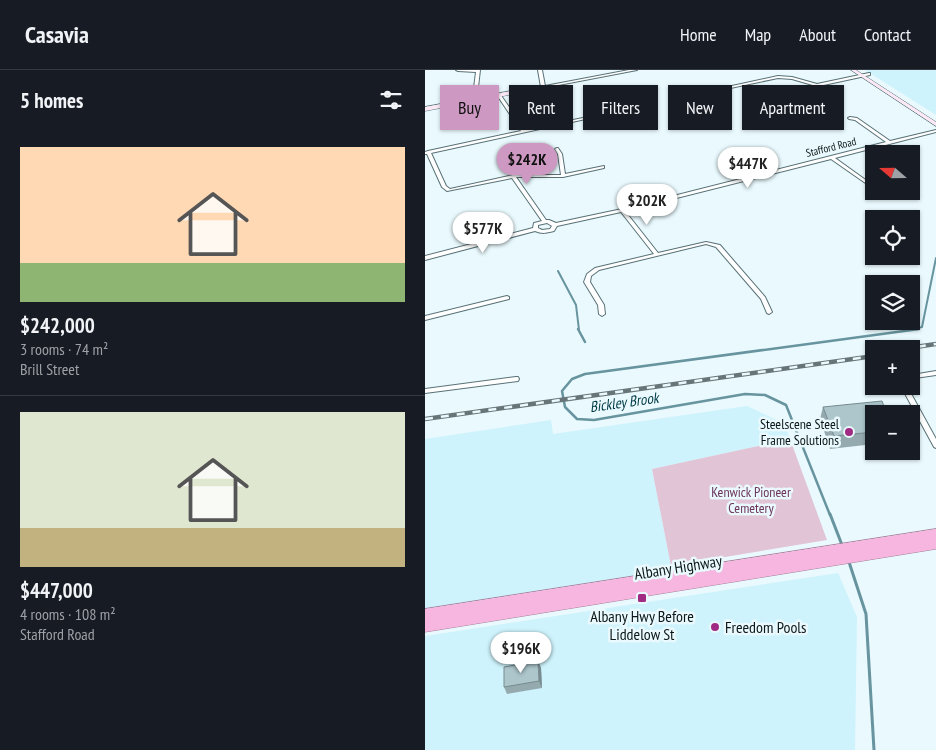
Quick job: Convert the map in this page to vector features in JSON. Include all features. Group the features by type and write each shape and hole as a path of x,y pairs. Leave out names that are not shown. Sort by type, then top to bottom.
{"highway":[{"name":"Albany Highway","path":"425,625 833,555 936,535"},
{"name":"Albany Highway","path":"861,550 936,542"},
{"name":"Albany Highway","path":"425,616 833,555"}],"main road":[{"path":"853,70 869,74 936,117"},
{"path":"862,73 936,124"}],"street":[{"path":"458,70 478,71 476,85"},
{"path":"540,70 543,85"},
{"path":"554,85 635,70"},
{"path":"732,87 778,77 792,78 817,85 862,73"},
{"path":"509,93 499,95 524,132"},
{"path":"425,109 440,106"},
{"path":"851,118 890,143"},
{"path":"583,119 427,153 444,187 449,190 513,176 563,176 602,168"},
{"name":"Stafford Road","path":"425,258 535,230 549,231 555,225 936,131"},
{"path":"557,149 560,154 563,176"},
{"path":"832,157 865,181"},
{"path":"513,176 544,221"},
{"path":"622,210 657,255"},
{"path":"535,230 536,224 544,221 555,225"},
{"path":"602,314 601,305 587,282 589,275 597,269 698,243 718,246 763,298 769,312"},
{"path":"425,318 507,298"},
{"path":"920,375 936,373"},
{"path":"425,391 516,379"},
{"path":"909,395 936,445"}],"shaded area":[{"path":"865,70 936,70 936,115"},
{"path":"747,406 785,424 790,439 652,469 671,566 646,574 425,609 425,439 551,420 553,434"},
{"path":"838,573 857,617 855,750 425,750 425,636"}],"green space":[{"name":"Kenwick Pioneer Cemetery","path":"790,439 827,540 671,566 652,469"}],"building":[{"path":"882,401 884,405 865,405 865,433 834,436 823,407"},
{"path":"538,661 539,681 504,687 504,667"}],"waterway":[{"name":"Bickley Brook","path":"920,327 922,327 936,258"},
{"path":"558,271 576,305 579,330"},
{"path":"578,329 585,342"},
{"name":"Bickley Brook","path":"830,515 786,405 765,395 745,394 594,420 577,419 565,407 562,391 572,379 585,374 912,330"},
{"name":"Bickley Brook","path":"830,514 842,545"},
{"name":"Bickley Brook","path":"849,562 866,614 874,750"}],"railway":[{"path":"920,346 936,344"},
{"path":"425,419 865,357"}],"place":[{"name":"Steelscene Steel Frame Solutions","path":"849,432"},
{"name":"Albany Hwy Before Liddelow St","path":"642,598"},
{"name":"Freedom Pools","path":"715,627"}]}
